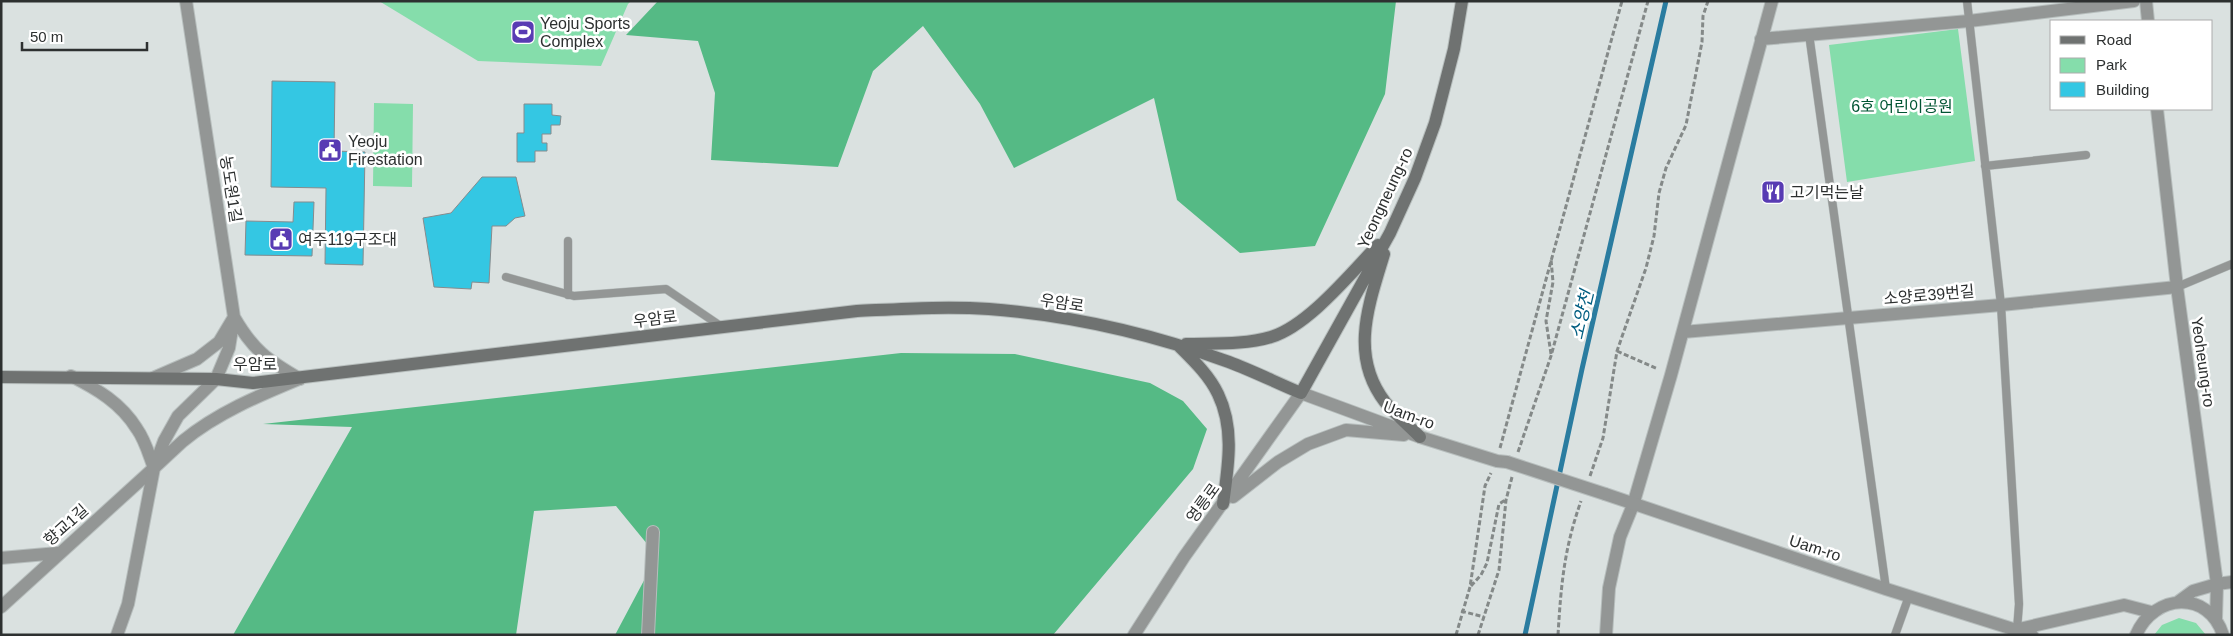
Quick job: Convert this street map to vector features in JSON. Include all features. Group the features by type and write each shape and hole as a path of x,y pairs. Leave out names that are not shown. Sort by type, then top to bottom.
{"main road":[{"name":"Yeongneung-ro","path":"1301,393 1390,233 1415,178 1435,123 1454,49 1462,1"},
{"path":"1177,344 1242,342 1271,337 1295,324 1321,304 1390,233"},
{"path":"1390,233 1370,302 1363,347 1369,375 1385,402 1420,437"},
{"name":"우암로","path":"1,377 71,376 216,379 253,383 300,379 857,311 921,308 989,309 1055,317 1108,327 1177,344 1230,362 1301,393"},
{"path":"1177,344 1203,371 1218,393 1226,420 1230,452 1223,504"}],"street":[{"name":"농도원1길","path":"186,1 234,317 229,348 216,379"},
{"path":"1606,635 1609,588 1620,537 1633,504 1671,375 1772,1"},
{"path":"1761,39 1969,21 2134,1"},
{"path":"2146,1 2148,20"},
{"name":"Yeoheung-ro","path":"2157,110 2177,287 2217,584 2216,619"},
{"name":"소양로39번길","path":"1683,332 2001,305 2177,287"},
{"path":"152,378 197,359 219,342 234,317 246,338 259,352 300,379"},
{"path":"71,376 99,390 123,410 138,429 154,468 183,442 212,421 249,400 300,379"},
{"name":"향교1길","path":"117,635 128,604 154,468 164,441 178,416 216,379"},
{"name":"Uam-ro","path":"1301,393 1420,437 1605,494 1886,589 2032,635"},
{"name":"영릉로","path":"1134,635 1184,557 1301,393"},
{"path":"1223,504 1278,462 1300,449 1346,430 1420,437"},
{"name":"향교1길","path":"1,607 154,468"},
{"path":"648,635 653,532"},
{"path":"1,558 58,554"},
{"path":"2178,602 2193,591 2232,582"},
{"path":"2136,635 2141,623 2152,612 2164,605 2178,602 2192,604 2205,610 2216,619 2223,635"},
{"path":"2017,630 2124,605 2152,612"}],"lane":[{"path":"1967,1 2001,305 2019,604 2017,630"},
{"path":"1809,34 1886,589"},
{"path":"1985,166 2086,155"},
{"path":"568,241 568,294"},
{"path":"2177,287 2232,264"},
{"path":"506,277 574,296 666,289 722,327"},
{"path":"1895,635 1909,596"}],"path":[{"path":"1478,635 1499,570 1506,500 1506,465 1551,256 1622,1"},
{"path":"1518,453 1551,356 1648,1"},
{"path":"1587,483 1603,438 1617,351 1646,268 1654,236 1659,193 1666,168 1686,125 1702,42 1703,16 1708,1"},
{"path":"1551,256 1554,282 1546,321 1551,356"},
{"path":"1617,351 1671,375"},
{"path":"1456,635 1461,611 1470,587 1485,486 1506,465"},
{"path":"1558,635 1562,572 1571,528 1584,492"},
{"path":"1470,587 1481,575 1487,563 1499,504 1506,500"},
{"path":"1461,611 1484,617"}],"green space":[{"name":"Yeoju Sports Complex","path":"379,1 631,1 601,66 478,61"},
{"path":"658,1 1396,1 1385,94 1315,246 1240,253 1177,200 1154,98 1014,168 980,104 923,26 873,71 838,167 711,160 715,93 698,41 626,35"},
{"name":"6호 어린이공원","path":"1958,29 1975,161 1847,182 1829,45"},
{"path":"374,103 413,104 412,187 373,186"},
{"path":"901,353 1015,354 1150,383 1183,401 1207,429 1193,469 1053,635 615,635 657,556 616,506 534,511 516,635 233,635 352,427 263,424"},
{"path":"2179,618 2196,623 2206,635 2154,635 2162,625"}],"building":[{"path":"272,81 335,82 334,151 365,152 363,265 325,264 326,188 271,187"},
{"path":"524,104 552,104 552,115 561,116 560,125 551,125 551,134 542,134 542,143 547,143 547,151 535,151 535,162 517,162 517,133 524,133"},
{"path":"482,177 516,177 525,216 515,218 506,226 492,226 489,283 472,282 471,289 434,287 423,218 451,213"},
{"path":"294,202 314,202 312,256 245,255 246,221 293,222"}],"waterway":[{"name":"소양천","path":"1525,635 1582,369 1666,1"}],"place":[{"name":"Yeoju Sports Complex","path":"523,32"},
{"name":"Yeoju Firestation","path":"330,150"},
{"name":"고기먹는날","path":"1773,192"},
{"name":"여주119구조대","path":"281,239"}]}
